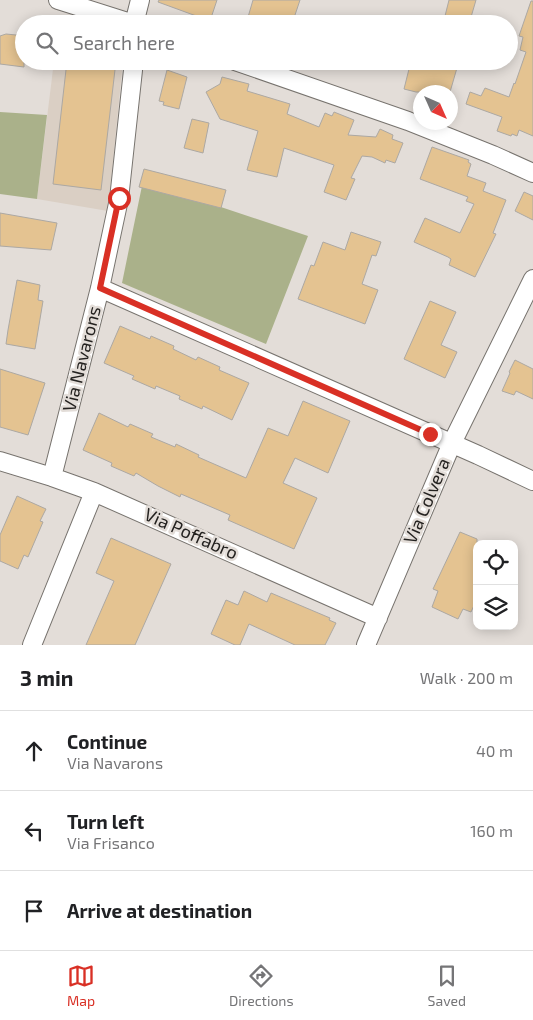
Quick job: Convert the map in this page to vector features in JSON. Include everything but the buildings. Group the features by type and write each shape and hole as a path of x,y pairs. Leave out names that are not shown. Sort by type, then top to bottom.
{"street":[{"path":"58,0 106,15"},
{"path":"136,15 140,0"},
{"name":"Via Navarons","path":"52,477 100,288 119,198 133,70"},
{"path":"260,70 408,121 533,173"},
{"name":"Via Colvera","path":"366,645 452,444 533,279"},
{"path":"100,288 533,481"},
{"name":"Via Poffabro","path":"0,461 94,492 378,618"},
{"path":"32,645 94,492"}],"shaded area":[{"path":"53,70 122,70 108,211 37,199"}],"green space":[{"path":"0,112 47,115 37,199 0,194"},
{"path":"143,181 308,236 266,344 122,283"}],"route":[{"path":"119,198 100,288 430,434"}]}
